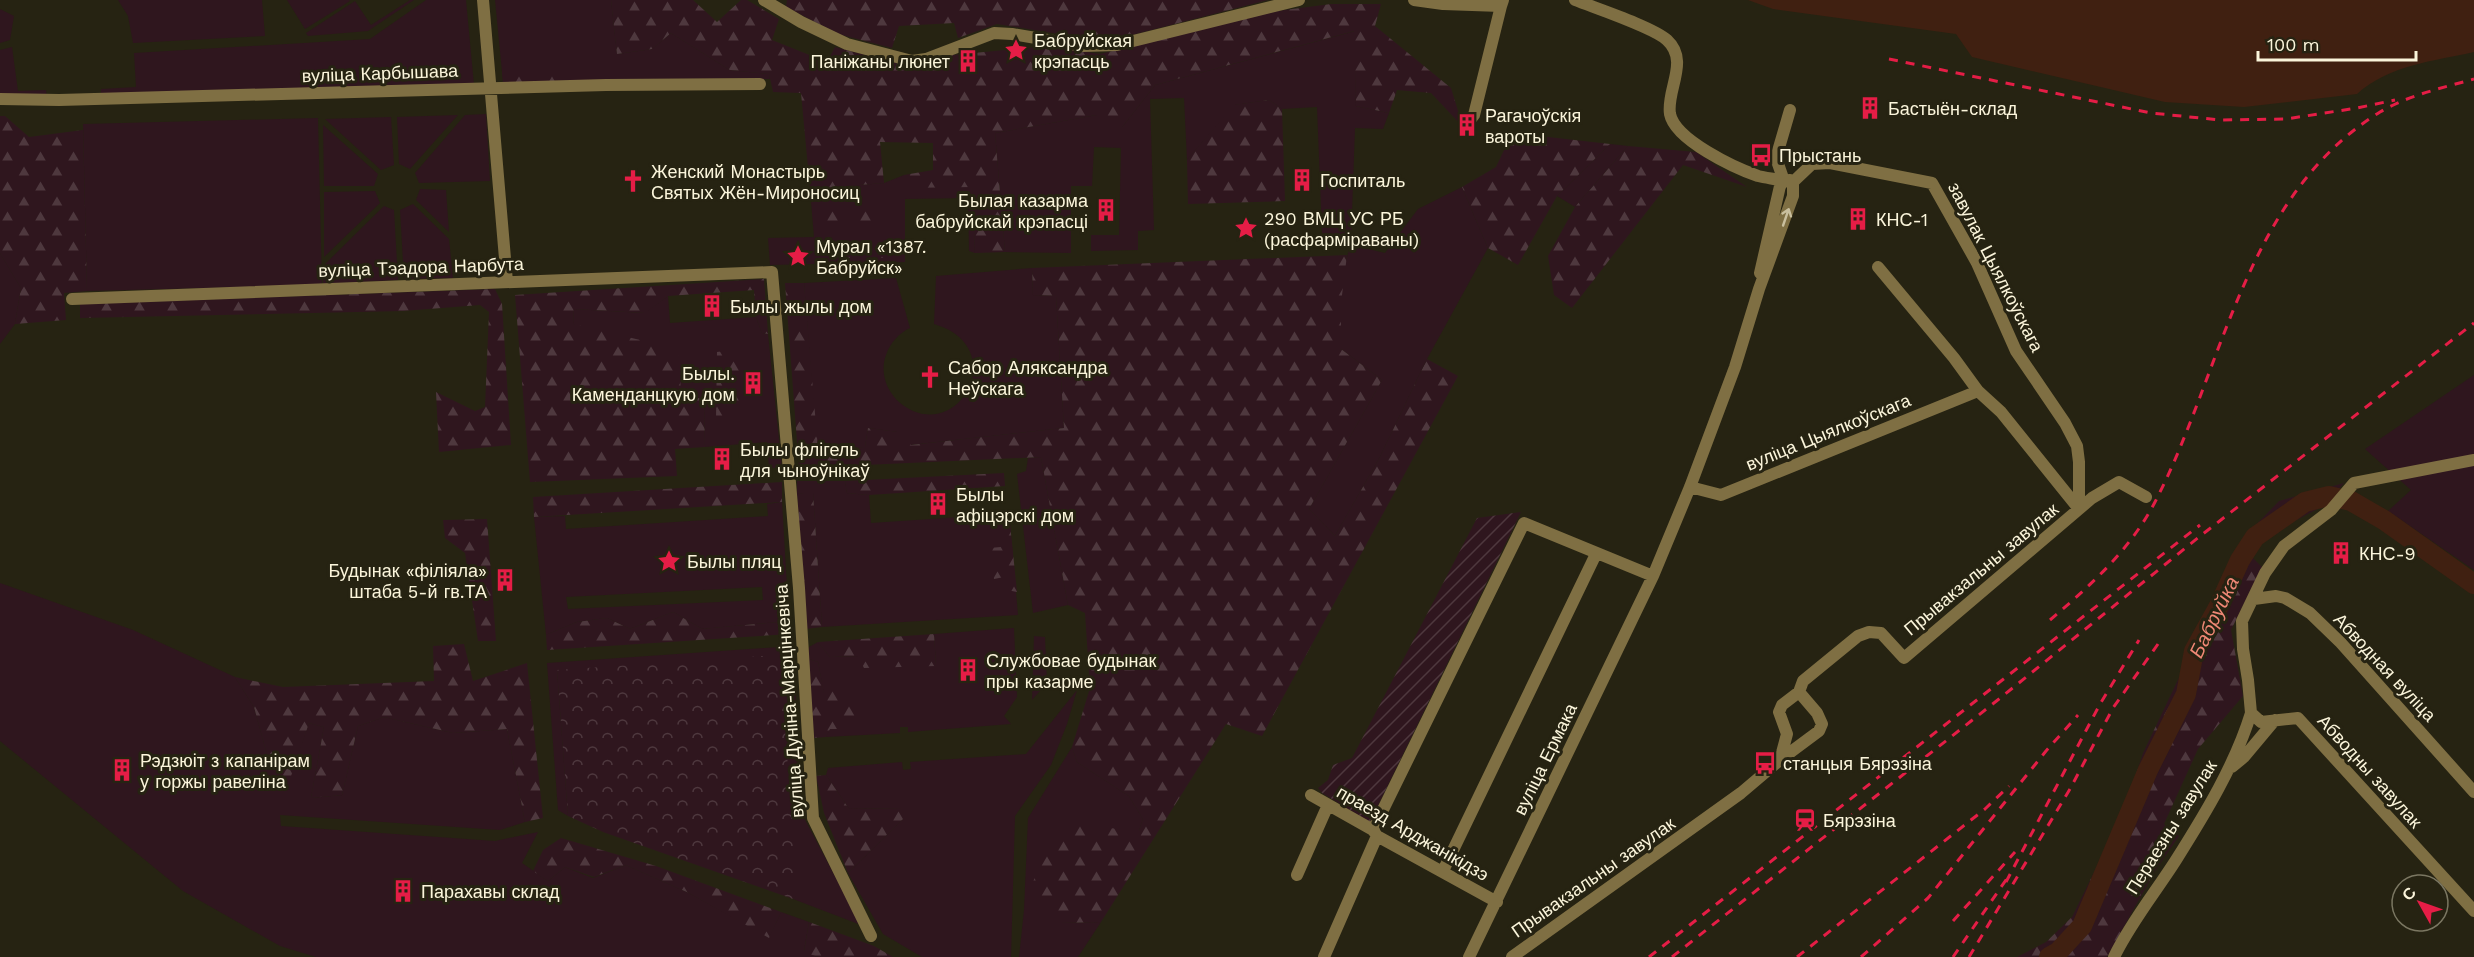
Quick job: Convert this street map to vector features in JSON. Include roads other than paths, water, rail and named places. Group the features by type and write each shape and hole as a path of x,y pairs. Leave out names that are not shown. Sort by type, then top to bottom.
{"street":[{"path":"483,0 507,282"},
{"path":"764,0 801,22 847,44 912,61 926,60 994,33 1083,46 1117,45 1299,0"},
{"path":"1414,0 1443,4 1502,3 1474,115 1468,123"},
{"path":"1575,0 1668,40 1677,60 1677,74 1670,98 1670,115 1685,136 1739,168 1759,176 1789,182"},
{"name":"вуліца Карбышава","path":"0,99 79,100 490,88 760,84"},
{"path":"1789,182 1776,158 1790,110"},
{"name":"завулак Цыялкоўскага","path":"1789,182 1812,164 1830,163 1932,183 1977,263 2016,351 2065,423 2076,446 2079,462 2079,509"},
{"name":"вуліца Ермака","path":"1469,957 1653,576 1690,487 1735,368 1759,289 1793,196 1789,182"},
{"path":"1878,267 1954,358 1978,391 2001,412 2079,509 2099,493 2119,482 2146,497"},
{"name":"вуліца Тэадора Нарбута","path":"72,298 772,272"},
{"name":"вуліца Дуніна-Марцінкевіча","path":"772,272 799,588 813,818 872,936"},
{"name":"вуліца Цыялкоўскага","path":"1690,487 1721,495 1978,391"},
{"path":"2251,712 2241,631 2246,612 2265,573 2284,546 2331,510 2354,483 2474,460"},
{"name":"Прывакзальны завулак","path":"1780,760 1787,734 1779,712 1782,705 1799,692 1803,681 1858,636 1869,632 1881,633 1904,658 2079,509"},
{"path":"1324,957 1375,833 1524,523 1653,576"},
{"path":"1443,871 1596,554"},
{"name":"Абводная вуліца","path":"2254,599 2276,596 2285,598 2310,614 2341,644 2474,792"},
{"name":"Прывакзальны завулак","path":"1512,957 1741,793 1819,731 1822,724 1817,713 1799,692"},
{"name":"Абводны завулак","path":"2251,712 2261,722 2298,718 2474,911"},
{"name":"Пераезны завулак","path":"2114,957 2136,917 2176,860 2229,769 2242,741 2251,712"},
{"path":"2229,769 2244,757 2275,720"},
{"name":"праезд Арджанікідзэ","path":"1311,795 1497,902"},
{"path":"1297,875 1328,805"}],"waterway":[{"name":"Бабруйка","path":"2049,957 2058,952 2082,926 2148,770 2186,694 2194,651 2220,604 2240,560 2255,537 2305,502 2329,496 2351,501 2384,520 2474,584"}],"railway":[{"path":"1889,59 2151,113 2220,120 2286,119 2395,100"},
{"path":"2050,620 2108,566 2134,536 2155,502 2179,451 2242,289 2267,238 2297,190 2334,148 2380,112 2414,96 2474,79"},
{"path":"1672,957 1999,699 2199,537 2474,323"},
{"path":"1649,957 2200,525"},
{"path":"2006,882 2100,704 2139,640"},
{"path":"1969,957 2070,789 2113,708 2158,644"},
{"path":"1861,957 1928,898 2046,751 2078,715"},
{"path":"1797,957 1985,809 2009,786"},
{"path":"1953,921 2015,852"},
{"path":"1953,957 2008,877"}],"place":[{"name":"Бабруйская крэпасць","path":"1016,50"},
{"name":"Паніжаны люнет","path":"968,61"},
{"name":"Бастыён-склад","path":"1870,108"},
{"name":"Рагачоўскія вароты","path":"1467,125"},
{"name":"Прыстань","path":"1761,155"},
{"name":"Госпиталь","path":"1302,180"},
{"name":"Женский Монастырь Святых Жён-Мироносиц","path":"633,181"},
{"name":"Былая казарма бабруйскай крэпасці","path":"1106,210"},
{"name":"КНС-1","path":"1858,219"},
{"name":"290 ВМЦ УС РБ (расфарміраваны)","path":"1246,228"},
{"name":"Мурал «1387. Бабруйск»","path":"798,256"},
{"name":"Былы жылы дом","path":"712,306"},
{"name":"Сабор Аляксандра Неўскага","path":"930,377"},
{"name":"Былы. Каменданцкую дом","path":"753,383"},
{"name":"Былы флігель для чыноўнікаў","path":"722,459"},
{"name":"Былы афіцэрскі дом","path":"938,504"},
{"name":"КНС-9","path":"2341,553"},
{"name":"Былы пляц","path":"669,561"},
{"name":"Будынак «філіяла» штаба 5-й гв.ТА","path":"505,580"},
{"name":"Службовае будынак пры казарме","path":"968,670"},
{"name":"станцыя Бярэзіна","path":"1765,763"},
{"name":"Рэдзюіт з капанірам у горжы равеліна","path":"122,770"},
{"name":"Бярэзіна","path":"1805,820"},
{"name":"Парахавы склад","path":"403,891"}]}
